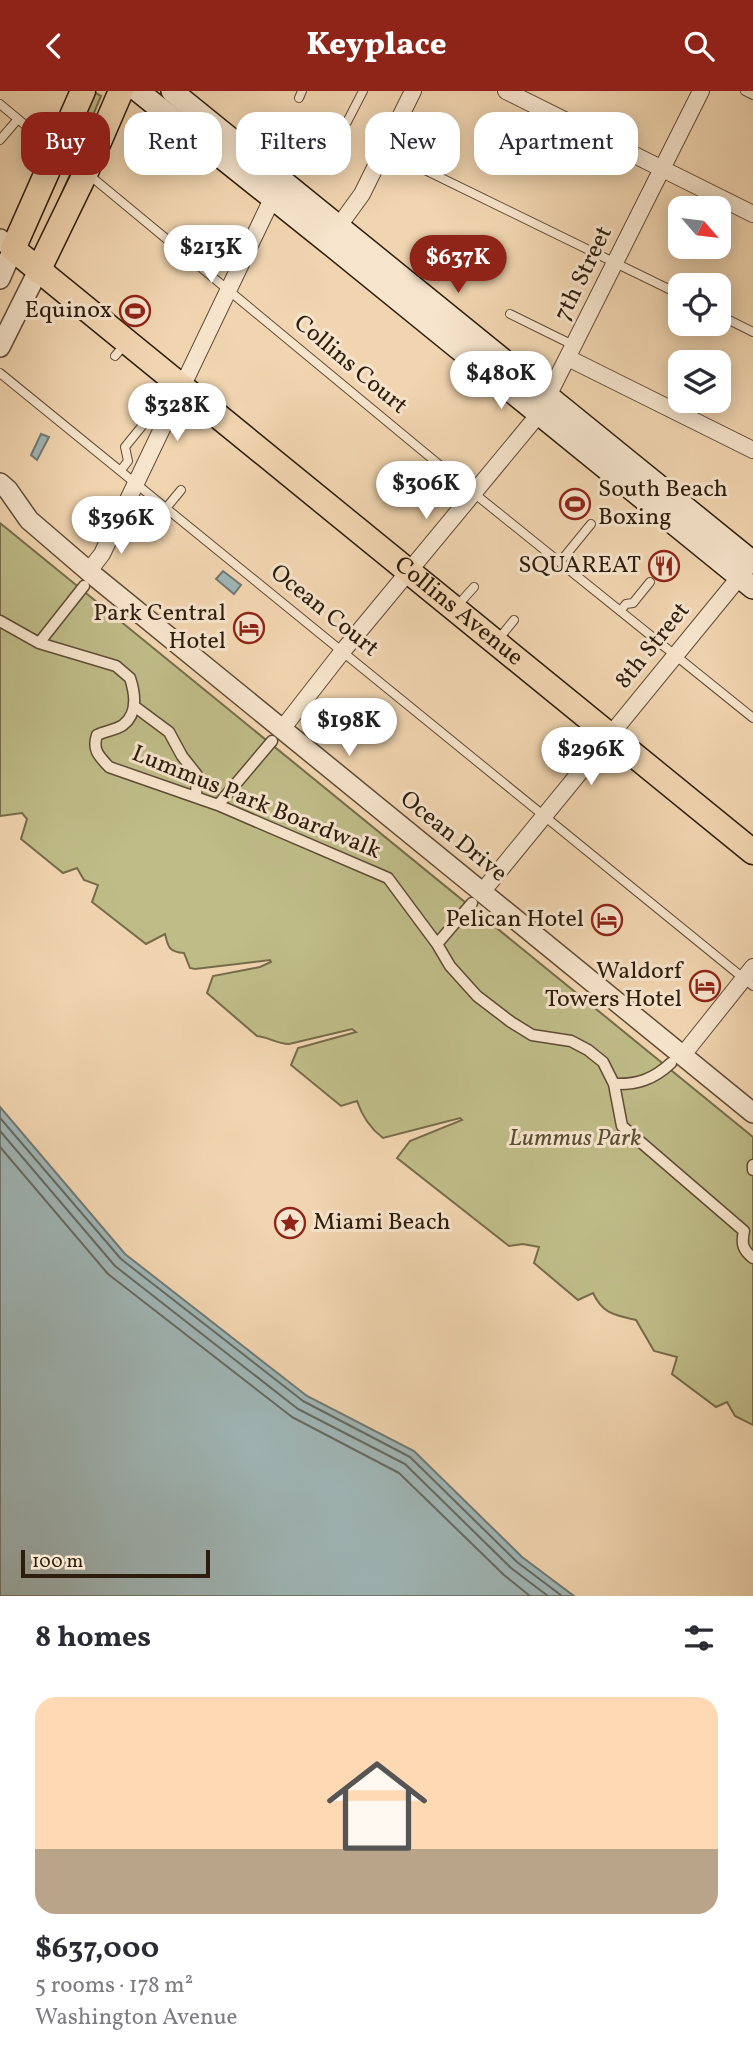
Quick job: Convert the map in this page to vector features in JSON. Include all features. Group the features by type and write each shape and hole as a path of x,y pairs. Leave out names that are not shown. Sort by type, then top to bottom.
{"main road":[{"path":"74,112 83,91"},
{"path":"110,116 121,91"},
{"path":"138,91 272,199 334,234"},
{"path":"172,91 334,234 750,569"},
{"path":"6,244 44,175"},
{"path":"38,271 85,175"},
{"name":"Collins Avenue","path":"6,244 121,349 174,393 252,448 753,852"}],"street":[{"path":"403,112 413,91"},
{"path":"506,91 753,213"},
{"name":"7th Street","path":"277,735 408,572 453,510 474,493 544,405 701,91"},
{"path":"334,234 371,175"},
{"path":"39,643 102,554 137,483 174,393 229,290 272,199"},
{"path":"0,279 6,244"},
{"path":"0,347 38,271"},
{"path":"571,352 753,450"},
{"name":"Ocean Drive","path":"0,483 8,489 29,520 86,579 677,1060 753,1114"},
{"name":"8th Street","path":"477,898 674,655 750,569"},
{"name":"Lummus Park Boardwalk","path":"0,621 39,643 116,666 130,678 134,706 124,724 97,735 94,743 97,754 109,767 218,805 388,878 438,944 450,966 477,996 511,1023 532,1035 571,1041 603,1062 614,1084 622,1126 744,1231 741,1240 744,1251 753,1258"},
{"path":"134,706 169,732 182,756 197,775 196,797"},
{"path":"218,805 277,735"},
{"path":"438,944 477,898"},
{"path":"614,1084 631,1085 646,1081 677,1060 750,977"}],"lane":[{"path":"351,114 363,91"},
{"path":"745,91 753,95"},
{"path":"0,104 21,121"},
{"path":"0,140 18,118"},
{"name":"Collins Court","path":"90,175 474,493 753,718"},
{"path":"435,175 668,289"},
{"path":"510,314 571,352"},
{"path":"731,321 753,332"},
{"name":"Ocean Court","path":"0,373 544,816 750,977"},
{"path":"121,470 128,461 125,447 174,393"},
{"path":"167,507 181,490"},
{"path":"560,562 591,524"},
{"path":"621,611 626,604 633,603 650,582"},
{"path":"454,610 474,587"},
{"path":"495,644 514,620"}],"green space":[{"path":"94,92 101,96 94,112 85,112"},
{"path":"70,175 71,175 46,229"},
{"name":"Lummus Park","path":"0,523 753,1137 753,1425 735,1416 727,1402 716,1407 672,1374 677,1357 654,1351 636,1320 610,1313 593,1293 578,1300 534,1263 539,1247 523,1244 509,1246 397,1158 410,1141 462,1120 460,1118 383,1138 367,1122 357,1101 341,1106 291,1065 298,1048 356,1032 352,1029 289,1044 280,1043 257,1036 207,993 213,976 260,967 271,962 270,960 190,968 184,953 170,948 165,934 146,944 92,902 98,885 84,880 77,868 63,873 21,839 27,819 22,813 0,816"}],"water":[{"path":"41,434 49,437 37,460 31,455"},
{"path":"223,571 241,585 234,594 216,579"},
{"path":"0,1107 125,1254 307,1396 414,1451 522,1557 574,1596 0,1596"}],"place":[{"name":"Equinox","path":"135,311"},
{"name":"South Beach Boxing","path":"575,504"},
{"name":"SQUAREAT","path":"664,566"},
{"name":"Park Central Hotel","path":"249,628"},
{"name":"Pelican Hotel","path":"607,920"},
{"name":"Waldorf Towers Hotel","path":"705,986"},
{"name":"Miami Beach","path":"290,1223"}]}
